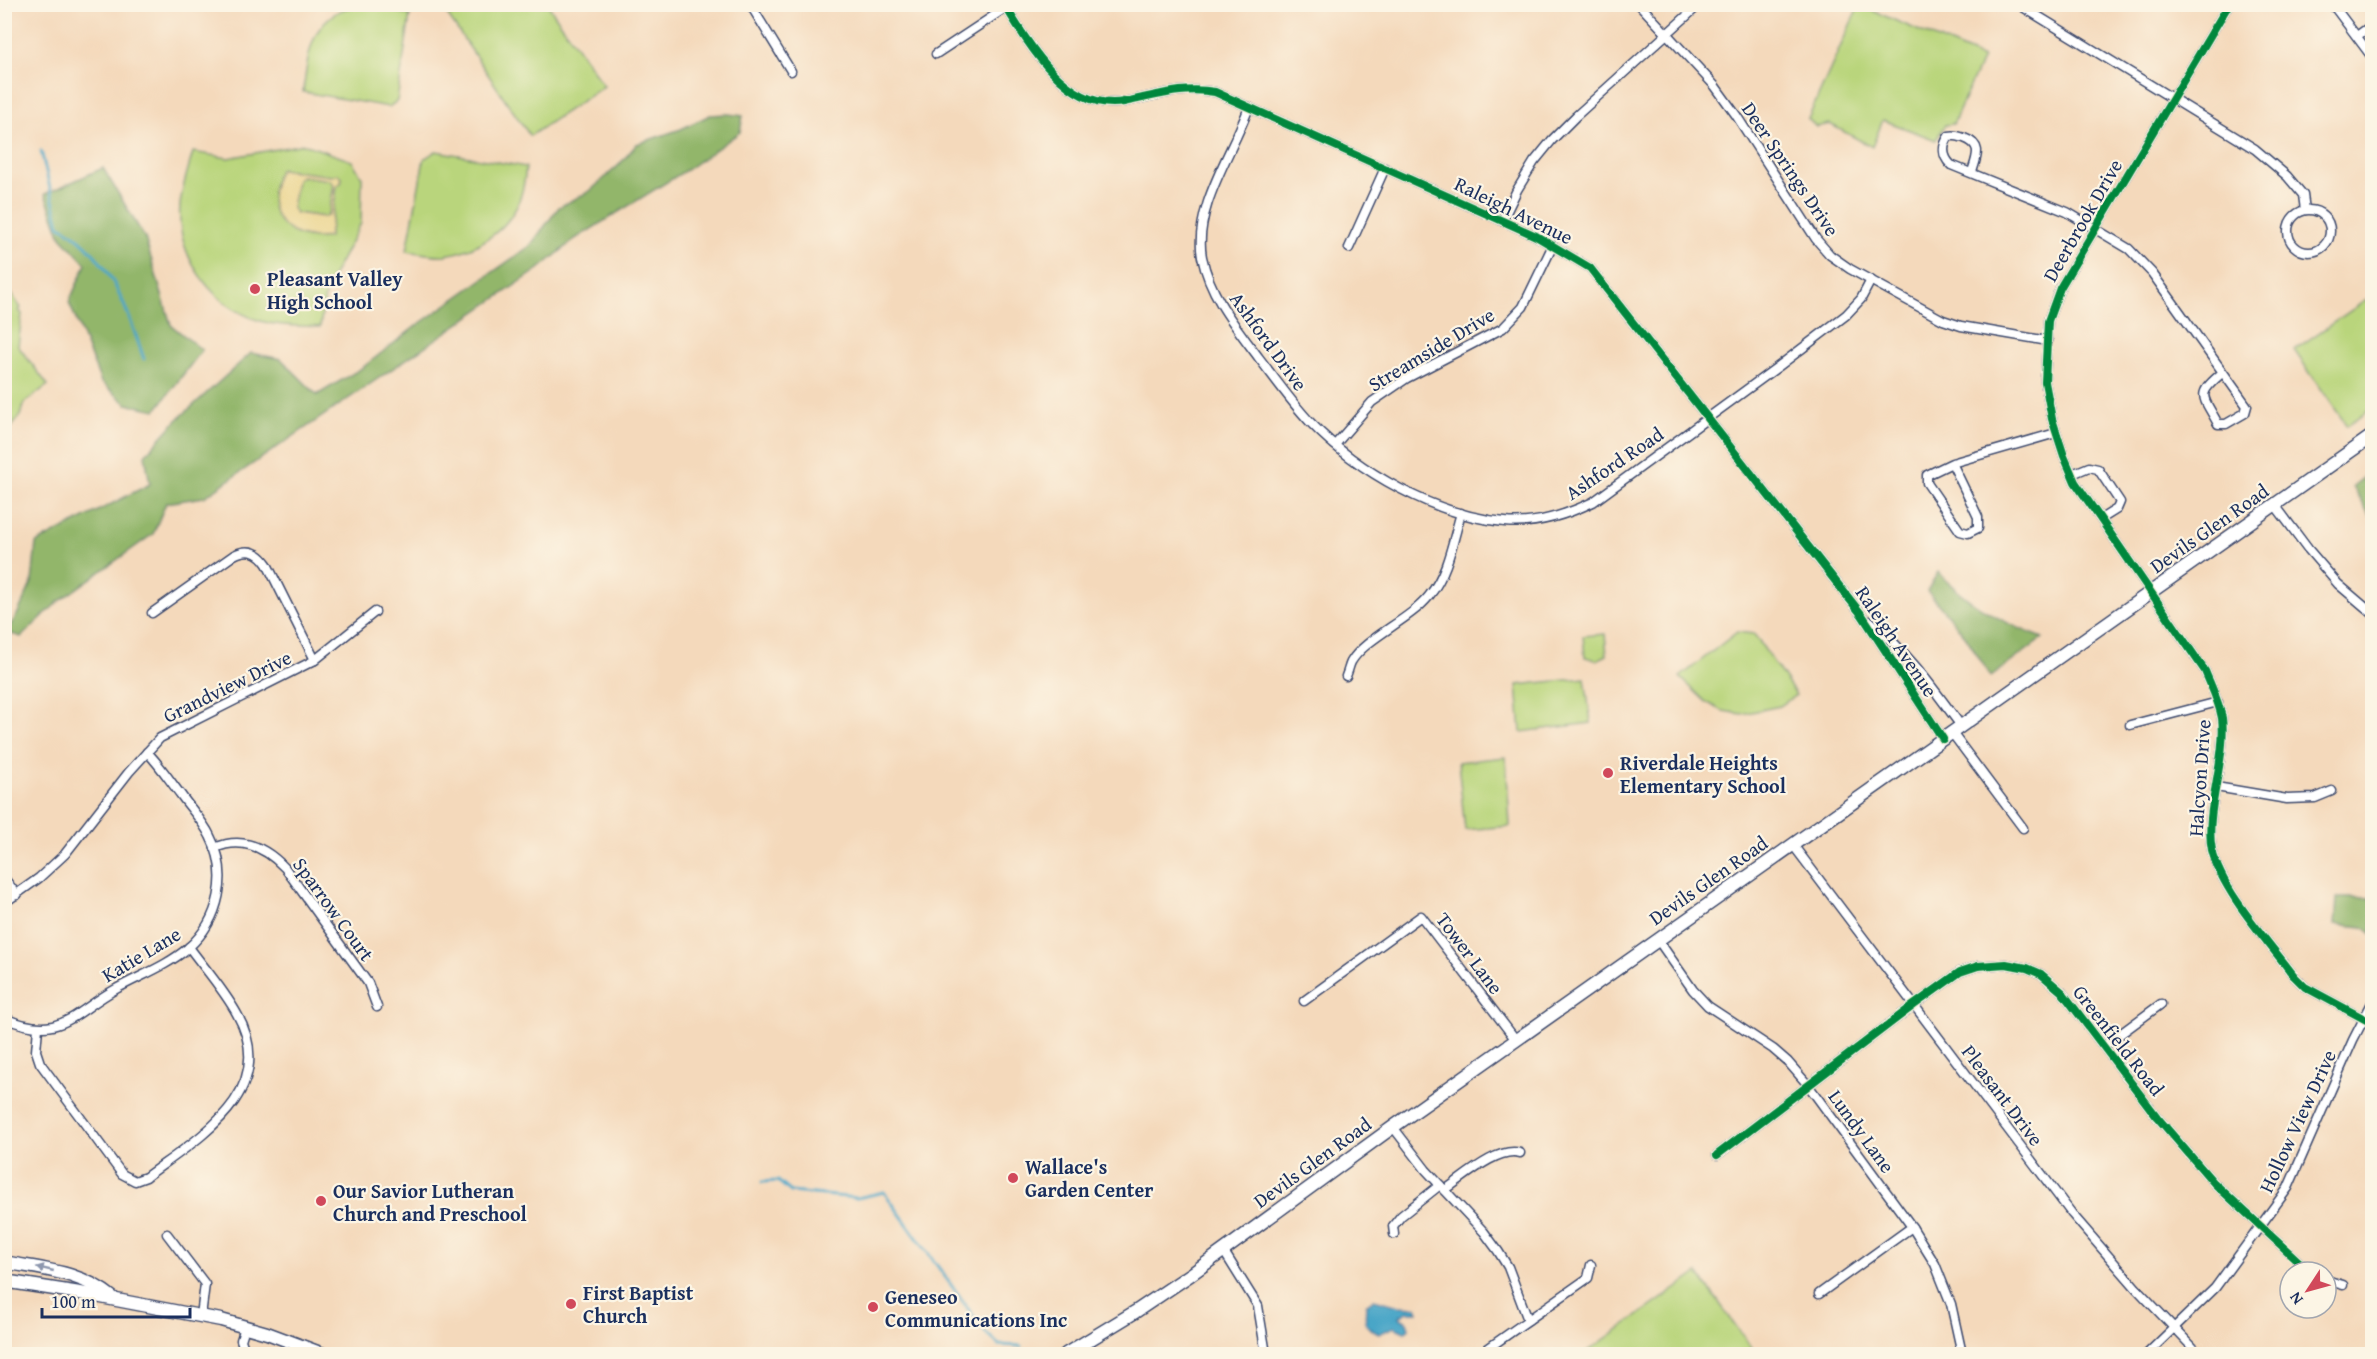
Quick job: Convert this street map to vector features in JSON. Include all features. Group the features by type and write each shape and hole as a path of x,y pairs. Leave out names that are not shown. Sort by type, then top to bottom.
{"main road":[{"name":"Devils Glen Road","path":"1066,1354 1135,1312 1393,1127 2373,436"},
{"path":"4,1262 43,1268 79,1278 96,1284 116,1301"},
{"path":"4,1281 201,1316 245,1327 323,1354"}],"street":[{"path":"750,4 791,71"},
{"name":"Deer Springs Drive","path":"1639,4 1715,86 1816,239 1830,255 1943,320 1961,326 2048,341"},
{"path":"1502,221 1534,162 1552,140 1700,4"},
{"path":"2018,4 2255,150 2287,176 2303,195 2305,210"},
{"name":"Deerbrook Drive","path":"2152,592 2072,474 2056,433 2046,382 2049,321 2060,288 2094,228 2229,4"},
{"path":"2330,4 2373,57"},
{"path":"936,54 1008,6"},
{"name":"Raleigh Avenue","path":"1008,6 1049,69 1062,83 1089,97 1104,102 1121,102 1176,90 1198,89 1215,92 1502,221 1553,245 1590,268 1952,733"},
{"path":"2356,36 2373,25"},
{"name":"Ashford Drive","path":"1250,107 1214,185 1202,222 1202,255 1223,310 1294,404 1335,446"},
{"path":"1972,172 1978,154 1977,146 1973,141 1949,136 1943,151 1944,157 1951,165 2067,212 2129,249 2152,273 2247,406 2245,413 2226,424 2218,424 2204,399 2203,392 2222,373"},
{"path":"1349,248 1385,168"},
{"path":"2305,210 2314,210 2321,214 2329,225 2330,232 2325,246 2310,253 2296,249 2290,243 2287,231 2292,218 2305,210"},
{"name":"Streamside Drive","path":"1335,446 1372,402 1407,378 1503,328 1523,307 1553,245"},
{"name":"Ashford Road","path":"1335,446 1382,478 1437,506 1461,513 1507,522 1541,520 1571,513 1593,502 1635,472 1846,315 1861,299 1871,280"},
{"path":"1952,463 1978,517 1978,528 1968,533 1960,531 1927,483 1927,475 1952,463 2056,433"},
{"path":"2072,474 2089,467 2098,469 2120,502 2117,509 2101,519"},
{"path":"2275,505 2338,584 2373,613"},
{"path":"1347,676 1351,662 1369,644 1420,606 1432,593 1449,555 1461,513"},
{"path":"152,613 240,551 255,552 262,556 267,564 315,660"},
{"name":"Halcyon Drive","path":"2152,592 2205,671 2218,702 2222,719 2211,831 2212,849 2218,868 2229,889 2294,976 2305,987 2368,1021"},
{"name":"Grandview Drive","path":"4,903 56,864 160,738 315,660 375,612"},
{"name":"Raleigh Avenue","path":"1862,615 1891,638 1921,671 1952,733"},
{"path":"2130,725 2218,702"},
{"path":"1952,733 2024,828"},
{"name":"Katie Lane","path":"4,1018 38,1028 64,1023 114,990 189,947 203,932 217,907 221,876 215,848 204,827 147,752"},
{"path":"2216,787 2287,799 2315,798 2332,791"},
{"name":"Sparrow Court","path":"215,848 232,842 242,842 252,844 275,857 368,983 377,1007"},
{"name":"Pleasant Drive","path":"1793,845 2072,1214 2136,1288 2199,1354"},
{"path":"4,878 17,895"},
{"name":"Tower Lane","path":"1304,1001 1421,916 1516,1040"},
{"name":"Lundy Lane","path":"1658,940 1693,990 1708,1006 1773,1049 1808,1085 1912,1227 1939,1274 1951,1304 1962,1354"},
{"path":"38,1028 36,1051 40,1063 122,1174 135,1180 146,1177 212,1127 232,1107 245,1079 249,1051 239,1016 189,947"},
{"name":"Greenfield Road","path":"1717,1155 1960,972 2006,964 2027,968 2041,974 2062,992 2183,1148 2214,1183 2297,1260"},
{"path":"2104,1046 2161,1004"},
{"name":"Hollow View Drive","path":"2147,1354 2215,1288 2288,1188 2368,1021 2373,1004"},
{"path":"1393,1127 1442,1188 1484,1232 1498,1251 1508,1268 1528,1320"},
{"path":"1394,1234 1393,1226 1401,1216 1442,1188 1492,1158 1513,1151 1520,1153"},
{"path":"1819,1294 1912,1227"},
{"path":"166,1234 205,1284 201,1316"},
{"path":"1223,1250 1258,1306 1266,1354"},
{"path":"1480,1354 1588,1278 1591,1265"},
{"path":"2338,1284 2343,1285"},
{"path":"245,1327 241,1340 246,1354"}],"green space":[{"path":"445,5 548,5 604,86 530,136 442,7"},
{"path":"1859,5 1983,58 1953,124 1945,125 1936,140 1883,120 1872,147 1830,124 1816,127 1808,119"},
{"path":"351,7 382,8 410,15 397,101 389,107 303,92 310,52 319,29 337,12"},
{"path":"710,115 743,116 740,132 688,169 575,239 539,269 204,497 166,503 153,534 58,602 21,637 6,632 17,615 32,582 36,543 150,484 145,455 177,420 251,353 281,359 317,395 362,368 416,326 530,246 559,207 590,191 619,165 637,144 681,129"},
{"path":"304,144 352,161 362,177 361,223 326,289 320,327 260,321 236,310 222,300 198,273 189,258 180,223 181,198 193,152 228,158"},
{"path":"436,151 526,167 523,188 510,218 492,236 481,243 457,253 445,255 407,251 424,159"},
{"path":"103,168 145,238 171,325 202,350 156,410 127,404 101,382 69,302 86,264 61,237 45,194"},
{"path":"5,285 21,308 19,310 22,314 18,346 48,385 24,403 20,416 5,436"},
{"path":"2372,296 2372,408 2347,426 2294,350"},
{"path":"2372,471 2372,520 2353,486"},
{"path":"1938,572 1960,593 1986,611 2043,638 1991,677 1966,637 1927,591"},
{"path":"1737,632 1754,634 1796,695 1780,706 1742,714 1723,711 1706,702 1680,677"},
{"path":"1605,634 1607,655 1597,660 1585,657 1583,636"},
{"path":"1585,678 1591,723 1521,732 1517,685"},
{"path":"1506,757 1510,826 1465,830 1458,762"},
{"path":"2372,895 2372,934 2363,927 2335,924 2337,898 2370,898"},
{"path":"1698,1273 1756,1354 1584,1354"}],"sand":[{"path":"280,169 331,176 338,174 342,178 341,183 337,186 329,237 313,238 299,235 279,221 272,197","holes":["302,176 330,180 334,185 329,214 324,217 296,213 292,208 297,180"]}],"water":[{"path":"1374,1299 1399,1306 1416,1307 1418,1312 1407,1312 1399,1317 1407,1322 1409,1328 1405,1332 1394,1327 1379,1334 1370,1329 1365,1320 1366,1305"}],"waterway":[{"path":"41,151 59,225 77,237 104,266 123,301 144,359"},
{"path":"762,1182 778,1181 791,1192 857,1198 884,1192 985,1332 999,1345 1021,1346"}],"cycle path":[{"path":"2229,4 2060,288 2048,321 2045,382 2052,419 2075,482 2205,671 2217,700 2223,734 2210,835 2217,866 2225,882 2259,932 2305,987 2372,1023"},
{"path":"1006,7 1039,57 1053,73 1069,87 1086,97 1104,102 1124,102 1181,91 1215,92 1536,236 1590,268 1862,615 1943,739"},
{"path":"1717,1155 1960,972 1978,966 2006,964 2027,968 2041,974 2062,992 2157,1117 2214,1183 2297,1260"}],"place":[{"name":"Pleasant Valley High School","path":"255,289"},
{"name":"Riverdale Heights Elementary School","path":"1608,773"},
{"name":"Wallace's Garden Center","path":"1013,1178"},
{"name":"Our Savior Lutheran Church and Preschool","path":"321,1201"},
{"name":"First Baptist Church","path":"571,1304"},
{"name":"Geneseo Communications Inc","path":"873,1307"}]}
